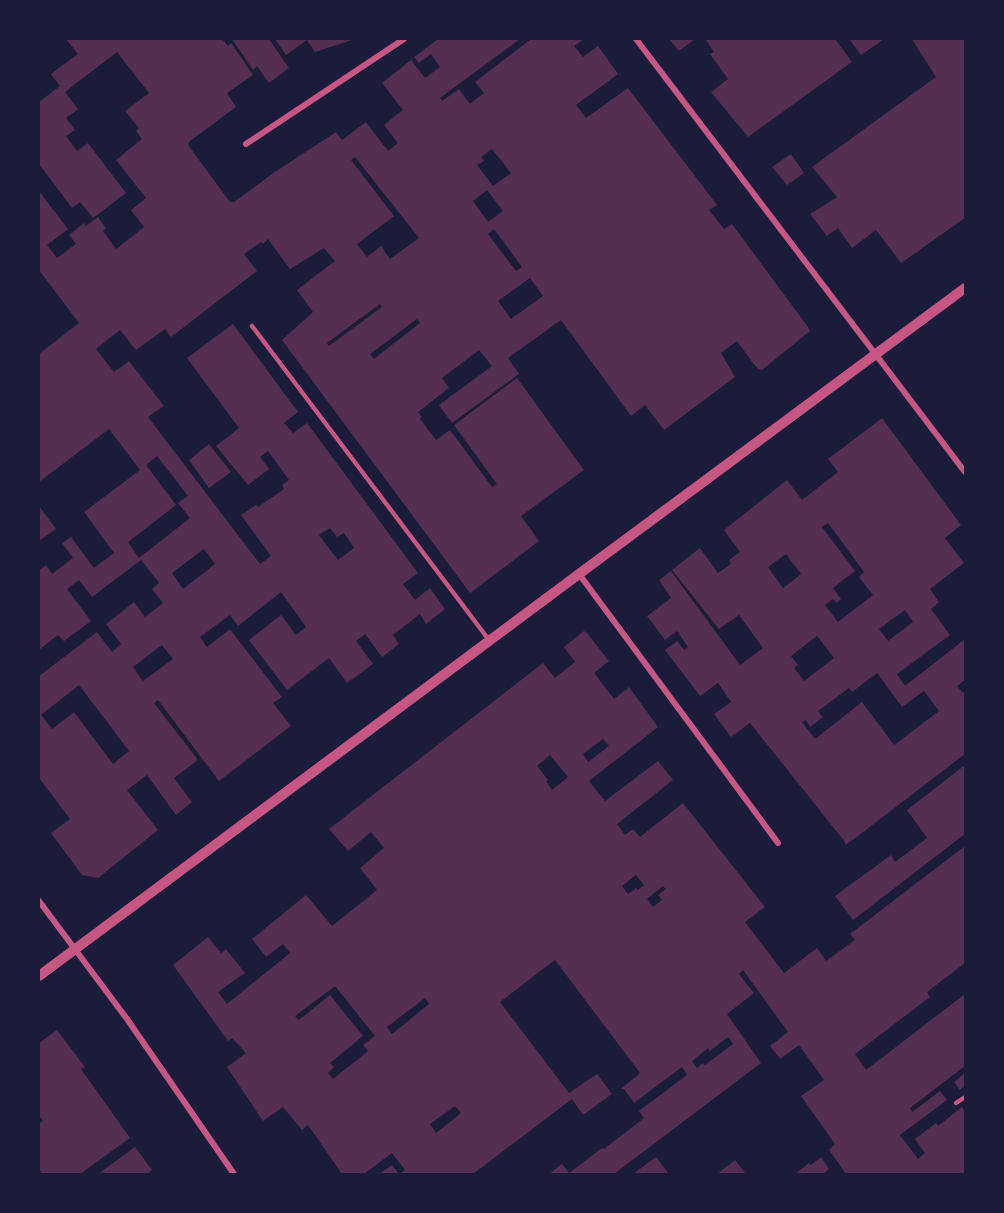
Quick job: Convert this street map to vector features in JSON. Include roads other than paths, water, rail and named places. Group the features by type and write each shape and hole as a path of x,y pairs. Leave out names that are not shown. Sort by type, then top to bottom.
{"street":[{"path":"246,144 404,39"},
{"path":"636,39 965,472"},
{"path":"39,976 965,288"},
{"path":"579,574 777,843"},
{"path":"39,901 127,1020 234,1174"}],"lane":[{"path":"252,326 490,641"},
{"path":"956,1103 965,1096"}]}
